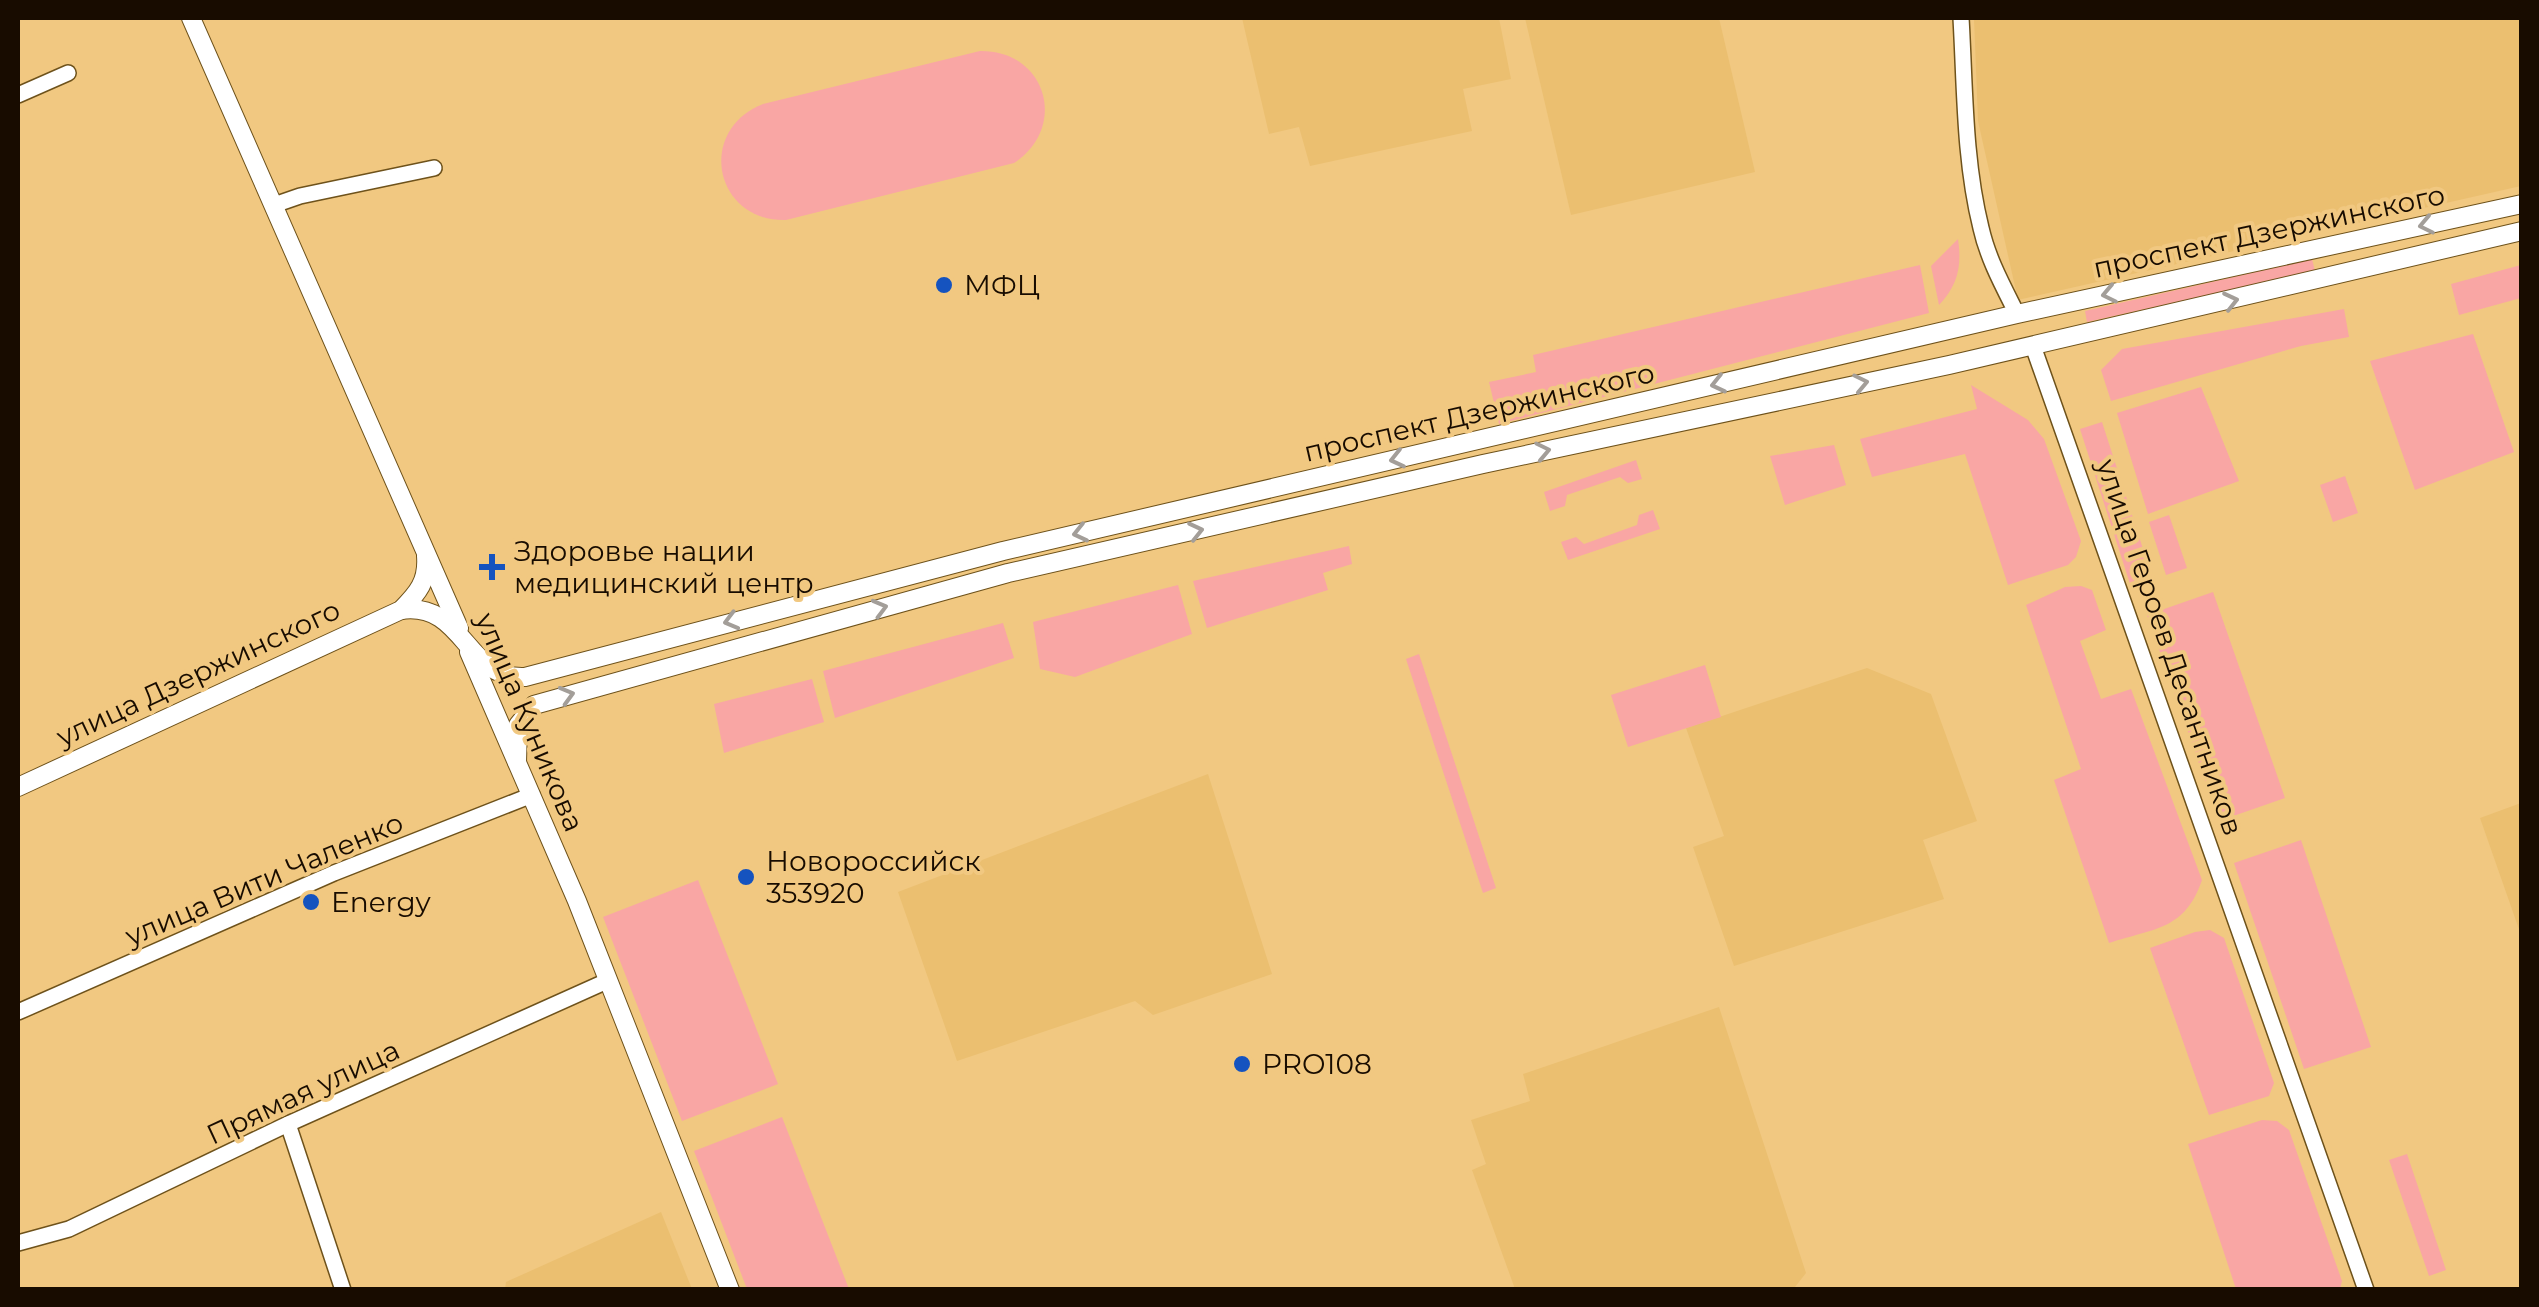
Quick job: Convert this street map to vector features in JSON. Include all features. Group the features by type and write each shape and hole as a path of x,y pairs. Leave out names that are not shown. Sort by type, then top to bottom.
{"street":[{"name":"улица Куникова","path":"191,18 532,795 730,1290"},
{"name":"улица Героев Десантников","path":"1961,18 1969,159 1981,228 1994,271 2034,346 2366,1290"},
{"path":"18,95 68,74"},
{"path":"274,205 434,168"},
{"name":"проспект Дзержинского","path":"525,677 1003,551 2017,314 2522,204"},
{"name":"проспект Дзержинского","path":"534,705 1008,573 1484,464 2034,346 2522,231"},
{"path":"400,610 420,590 427,566 426,550"},
{"path":"1003,551 1008,573"},
{"path":"400,610 418,608 440,615 499,673 525,677"},
{"name":"улица Дзержинского","path":"18,787 400,610"},
{"path":"499,721 500,701 512,684 525,677"},
{"path":"484,688 500,701 523,708 534,705"},
{"path":"517,762 518,725 534,705"},
{"name":"улица Вити Чаленко","path":"18,1012 334,873 532,795"},
{"name":"Прямая улица","path":"18,1244 69,1229 288,1124 607,980"},
{"path":"288,1124 343,1290"}],"shaded area":[{"path":"1242,18 1499,18 1511,79 1463,89 1472,131 1310,166 1299,127 1269,134"},
{"path":"1525,18 1719,18 1755,172 1571,215"},
{"path":"1974,18 2521,18 2521,186 2018,300 1978,121"},
{"path":"980,51 1003,54 1021,63 1042,93 1045,111 1041,130 1031,148 1014,163 786,220 762,217 743,206 729,191 722,172 728,133 742,117 763,104"},
{"path":"1958,239 1957,275 1939,305 1931,266"},
{"path":"2312,259 2315,271 2087,322 2085,311"},
{"path":"1920,265 1929,313 1499,424 1489,382 1536,372 1533,355"},
{"path":"2521,265 2521,298 2459,315 2451,284"},
{"path":"2344,309 2349,337 2301,346 2111,401 2101,370 2122,349"},
{"path":"2473,334 2514,452 2415,490 2370,361"},
{"path":"1971,385 2028,420 2044,439 2081,541 2076,557 2068,565 2008,585 1965,454 1872,477 1860,439 1977,409"},
{"path":"2201,387 2239,481 2148,514 2117,413"},
{"path":"2102,422 2153,580 2131,587 2080,429"},
{"path":"1834,445 1846,485 1785,505 1770,456"},
{"path":"1636,460 1642,479 1628,483 1620,477 1567,495 1565,506 1550,511 1544,492"},
{"path":"2345,476 2358,513 2333,522 2320,485"},
{"path":"1653,510 1660,529 1568,560 1561,542 1576,537 1584,544 1637,525 1639,515"},
{"path":"2169,515 2187,568 2166,575 2149,522"},
{"path":"1349,546 1352,564 1323,573 1328,590 1207,628 1193,581"},
{"path":"1178,585 1192,634 1075,677 1040,669 1033,622"},
{"path":"2065,587 2092,590 2106,630 2080,641 2101,699 2131,689 2202,880 2187,909 2177,918 2154,930 2109,943 2054,780 2081,769 2026,605"},
{"path":"2213,592 2285,798 2219,821 2147,615"},
{"path":"1003,623 1014,658 835,718 823,671"},
{"path":"1419,654 1496,888 1483,893 1406,659"},
{"path":"1705,665 1721,717 1628,747 1611,695"},
{"path":"1867,668 1931,694 1977,821 1923,840 1944,899 1734,966 1693,847 1724,836 1686,728"},
{"path":"812,679 824,722 724,753 714,704"},
{"path":"1208,774 1272,974 1153,1015 1135,1001 957,1061 898,892"},
{"path":"2522,803 2521,935 2480,818"},
{"path":"2301,840 2371,1047 2304,1069 2234,863"},
{"path":"698,880 778,1084 682,1121 603,917"},
{"path":"2210,930 2224,938 2274,1083 2269,1096 2209,1115 2150,948"},
{"path":"1719,1007 1806,1273 1795,1287 1787,1289 1515,1289 1472,1170 1486,1164 1471,1120 1530,1101 1523,1074"},
{"path":"782,1117 849,1289 747,1289 694,1151"},
{"path":"2262,1120 2277,1121 2289,1130 2342,1281 2340,1289 2236,1289 2188,1144"},
{"path":"2407,1154 2446,1270 2429,1276 2389,1160"},
{"path":"661,1212 692,1289 505,1289 506,1282"}],"place":[{"name":"МФЦ","path":"944,285"},
{"name":"Здоровье нации медицинский центр","path":"492,567"},
{"name":"Новороссийск 353920","path":"746,877"},
{"name":"Energy","path":"311,902"},
{"name":"PRO108","path":"1242,1064"}]}
